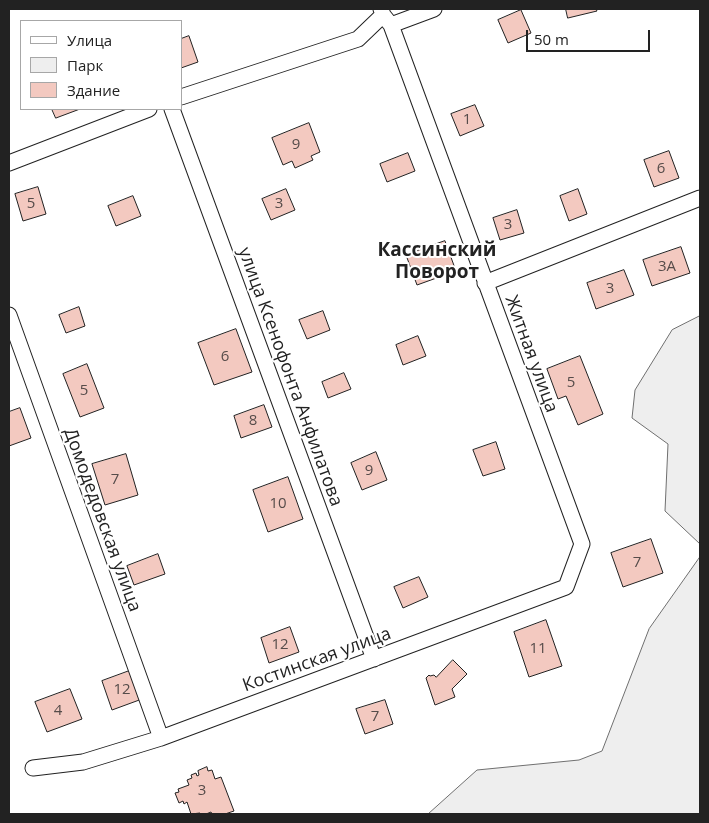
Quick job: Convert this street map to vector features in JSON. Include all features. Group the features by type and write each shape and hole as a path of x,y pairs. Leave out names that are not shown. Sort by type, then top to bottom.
{"street":[{"path":"182,97 358,39 385,16 434,9"},
{"name":"Житная улица","path":"385,16 582,544"},
{"path":"9,163 146,110"},
{"name":"улица Ксенофонта Анфилатова","path":"172,110 374,659"},
{"path":"485,283 700,198"},
{"name":"Домодедовская улица","path":"9,316 161,738"},
{"name":"Костинская улица","path":"33,768 83,762 161,738 566,587 582,544"}],"green space":[{"path":"700,316 700,544 665,511 668,444 632,418 635,390 672,330"},
{"path":"700,557 700,814 428,814 477,770 579,760 602,751 649,629"}],"building":[{"path":"566,9 596,9 597,11 568,18"},
{"path":"521,10 531,33 508,43 498,20"},
{"path":"189,36 198,62 182,68 182,39"},
{"path":"475,105 484,126 460,136 451,114"},
{"path":"52,110 77,110 56,118"},
{"path":"309,123 320,152 311,156 313,160 295,168 292,161 283,165 272,138"},
{"path":"669,151 679,178 654,187 644,160"},
{"path":"408,153 415,171 387,182 380,164"},
{"path":"38,187 46,214 23,221 15,194"},
{"path":"286,189 295,210 271,220 262,199"},
{"path":"578,189 587,214 569,221 560,196"},
{"path":"133,196 141,216 116,226 108,206"},
{"path":"517,210 524,233 500,240 493,218"},
{"path":"445,241 456,271 417,285 406,255"},
{"path":"681,247 690,273 652,286 643,260"},
{"path":"624,270 634,295 596,309 587,283"},
{"path":"79,307 85,326 66,333 59,315"},
{"path":"323,311 330,330 307,339 299,320"},
{"path":"236,329 252,372 214,385 198,343"},
{"path":"418,336 426,356 403,365 396,345"},
{"path":"580,356 603,414 578,425 566,396 558,399 547,369"},
{"path":"87,364 104,408 80,417 63,374"},
{"path":"344,373 351,389 328,398 322,382"},
{"path":"264,405 272,427 241,438 234,416"},
{"path":"20,408 31,438 9,446 9,412"},
{"path":"496,442 505,469 483,476 473,450"},
{"path":"376,452 387,480 362,490 351,463"},
{"path":"126,454 138,495 105,505 92,464"},
{"path":"288,477 303,519 268,532 253,490"},
{"path":"651,539 663,573 623,587 611,553"},
{"path":"158,554 165,574 134,585 127,566"},
{"path":"419,577 428,597 403,608 394,587"},
{"path":"546,620 562,666 529,677 514,632"},
{"path":"290,627 299,652 269,663 261,638"},
{"path":"453,660 467,674 452,689 455,697 435,705 426,678 429,675 436,677"},
{"path":"132,670 142,699 112,710 102,681"},
{"path":"70,689 82,719 47,732 35,702"},
{"path":"385,700 393,724 365,734 356,709"},
{"path":"207,767 208,771 212,770 215,779 221,777 234,811 225,814 212,814 211,812 191,814 187,802 184,804 183,801 179,803 175,793 179,792 178,789 189,785 187,780 192,778 191,775 196,773 197,776 199,775 198,771"}],"district":[{"name":"Кассинский Поворот","path":"437,262"}]}
